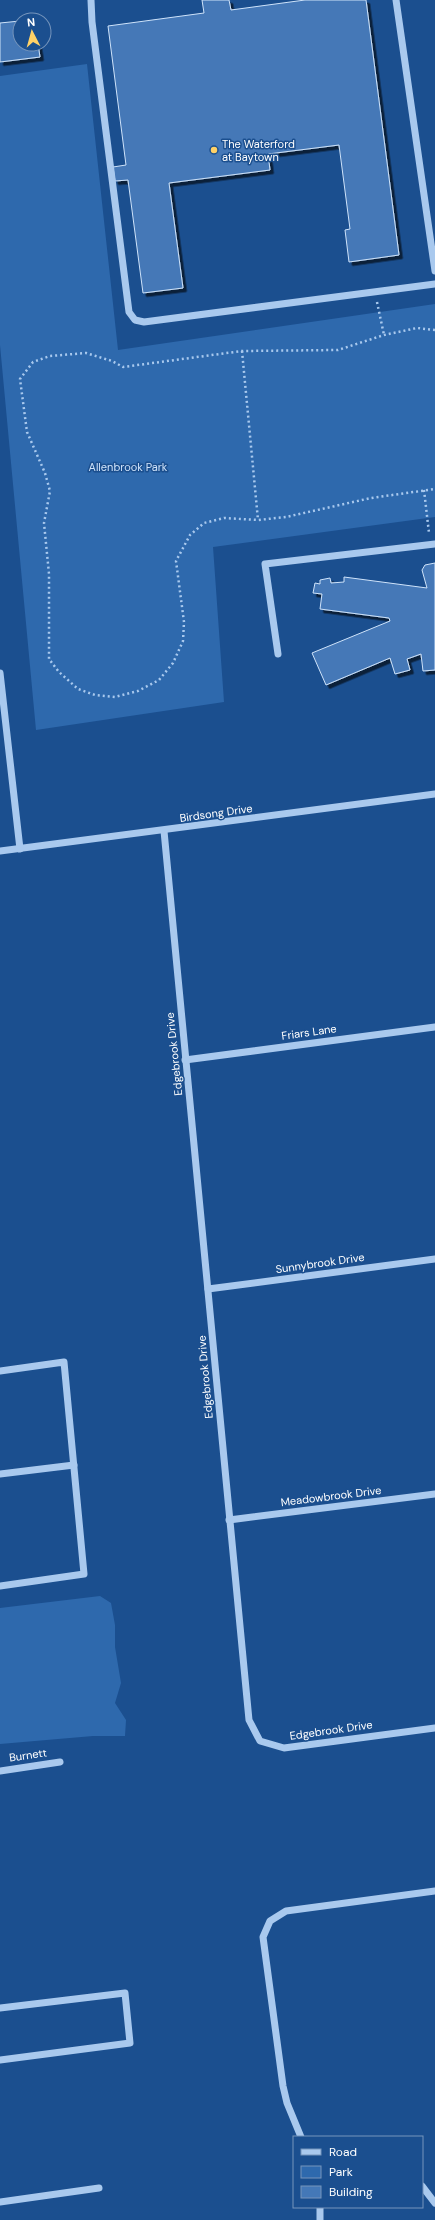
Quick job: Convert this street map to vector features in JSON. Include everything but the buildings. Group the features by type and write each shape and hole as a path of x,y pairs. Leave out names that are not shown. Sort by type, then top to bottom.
{"street":[{"path":"91,0 92,22 129,312 135,320 144,322 435,284"},
{"path":"396,0 435,270"},
{"path":"278,654 265,564 433,544"},
{"path":"0,673 20,849"},
{"name":"Birdsong Drive","path":"0,851 164,831 435,794"},
{"name":"Edgebrook Drive","path":"164,831 249,1720 260,1741 284,1748 435,1728"},
{"name":"Friars Lane","path":"185,1060 435,1027"},
{"name":"Sunnybrook Drive","path":"208,1290 435,1259"},
{"path":"0,1371 64,1362 84,1574 0,1586"},
{"path":"0,1474 74,1465"},
{"name":"Meadowbrook Drive","path":"229,1520 435,1494"},
{"name":"Burnett","path":"0,1771 60,1762"},
{"path":"301,2136 287,2103 283,2086 263,1937 270,1921 286,1911 435,1891"},
{"path":"0,2008 125,1994 130,2043 0,2060"},
{"path":"423,2187 435,2203"},
{"path":"0,2202 99,2188"},
{"path":"320,2208 320,2220"}],"path":[{"path":"375,291 384,335"},
{"path":"435,330 417,328 384,335 338,350 242,351 123,367 112,361 86,353 50,356 33,362 20,379 27,432 45,473 50,491 44,523 48,574 49,659 59,672 78,689 95,695 115,697 138,691 159,680 173,663 183,641 184,622 176,561 190,535 204,523 224,518 258,520 286,517 371,498 435,489"},
{"path":"242,351 258,520"},
{"path":"424,490 433,544"}],"green space":[{"name":"Allenbrook Park","path":"87,64 118,350 435,304 435,517 213,547 224,702 36,730 0,345 0,76"},
{"path":"100,1596 111,1603 115,1625 115,1647 121,1683 115,1703 126,1720 125,1736 93,1736 0,1744 0,1608"}],"place":[{"name":"The Waterford at Baytown","path":"214,150"}]}
